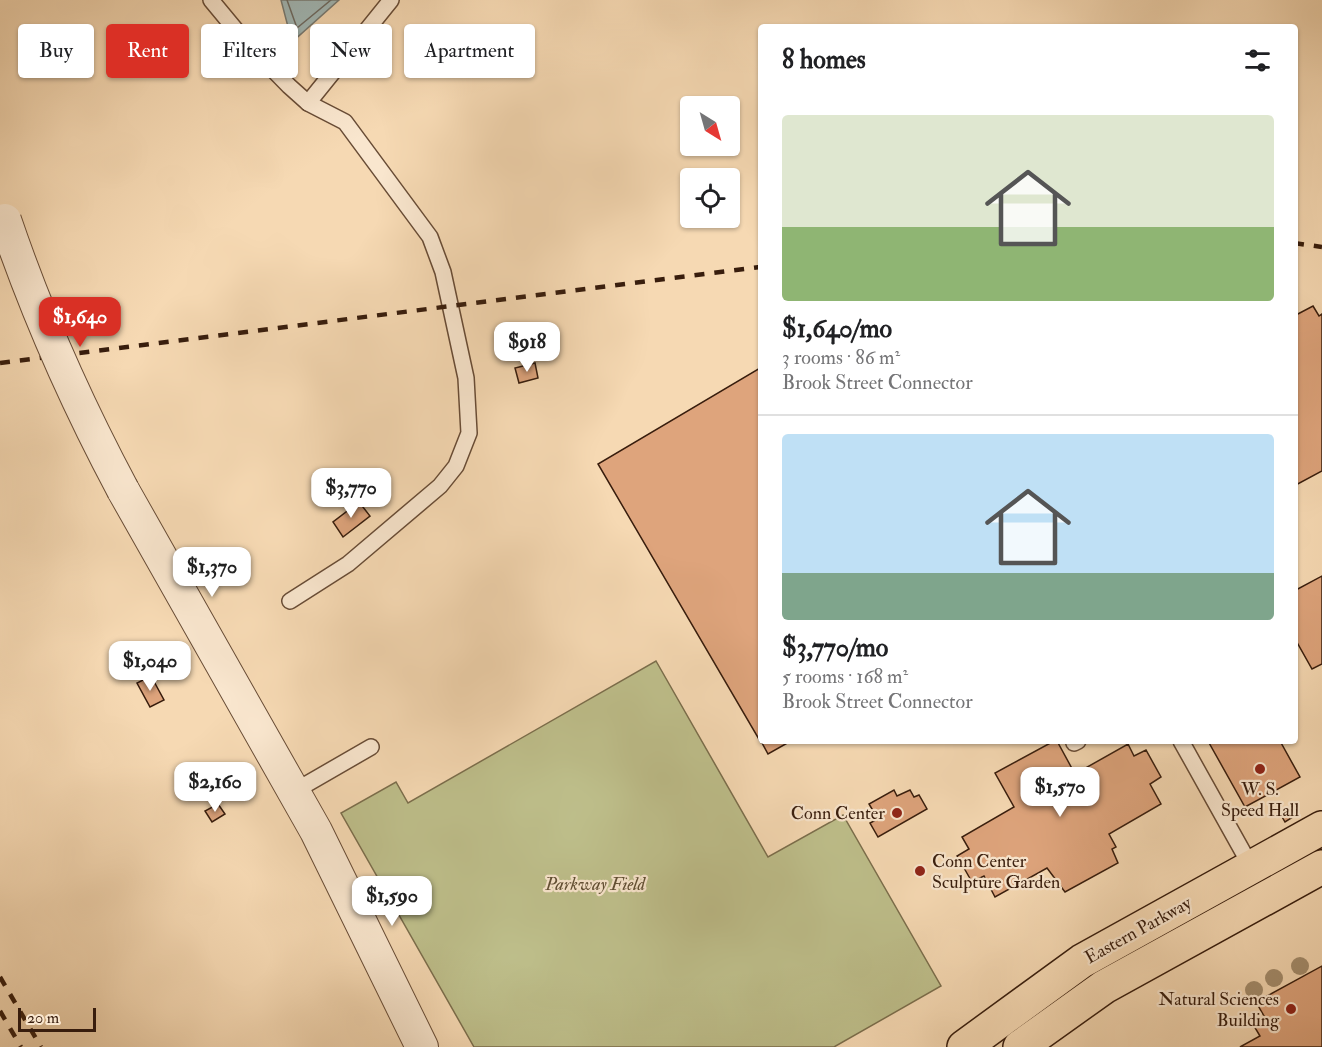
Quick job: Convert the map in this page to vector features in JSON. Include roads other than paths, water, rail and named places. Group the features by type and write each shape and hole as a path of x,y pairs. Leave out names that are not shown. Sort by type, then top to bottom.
{"main road":[{"name":"Eastern Parkway","path":"964,1047 1082,961 1322,828"},
{"name":"Eastern Parkway","path":"1020,1047 1104,987 1322,867"}],"street":[{"path":"0,204 30,294 90,429 350,896 422,1047"}],"lane":[{"path":"211,0 245,41 308,102 345,122 430,237 443,272 459,337 468,398 469,433 456,466 440,486 348,564 290,601"},
{"path":"308,102 391,0"},
{"path":"1183,744 1268,897"},
{"path":"293,792 371,747"}],"water":[{"path":"281,0 339,0 298,37 298,24 287,24"}],"railway":[{"path":"1298,244 1322,247"},
{"path":"0,363 758,267"},
{"path":"0,977 41,1047"},
{"path":"0,1011 21,1047"}],"place":[{"name":"W. S. Speed Hall","path":"1260,769"},
{"name":"Conn Center","path":"897,813"},
{"name":"Conn Center Sculpture Garden","path":"920,871"},
{"name":"Natural Sciences Building","path":"1291,1009"}],"park label":[{"name":"Parkway Field","path":"595,884"}]}
